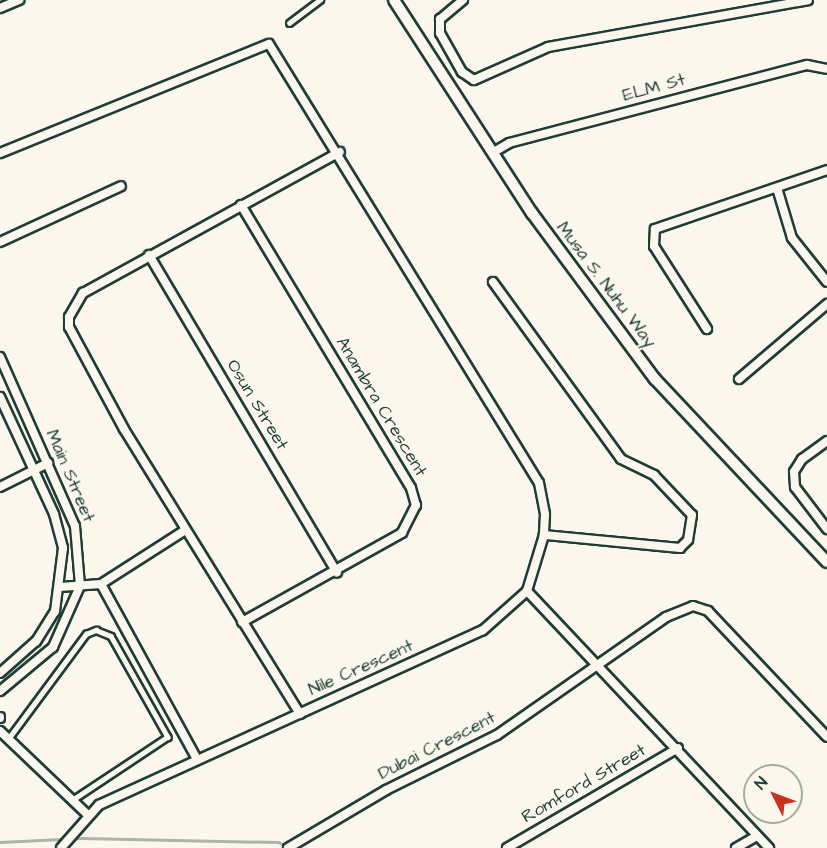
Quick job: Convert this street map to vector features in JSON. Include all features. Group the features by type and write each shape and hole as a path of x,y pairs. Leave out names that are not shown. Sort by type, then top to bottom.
{"street":[{"path":"0,8 19,0"},
{"name":"Musa S. Nuhu Way","path":"394,0 492,153 655,379 827,562"},
{"path":"463,0 440,19 440,33 462,72 474,80 548,47 808,0"},
{"path":"0,153 260,43 276,49 539,483 544,535 527,591 598,668 678,748 769,848"},
{"name":"ELM St","path":"492,153 509,143 807,65 827,69"},
{"path":"300,714 184,531 69,327 73,305 83,293 340,152"},
{"path":"707,329 654,246 654,229 827,170"},
{"path":"0,242 120,186"},
{"path":"777,188 792,238 827,282"},
{"name":"Anambra Crescent","path":"242,205 411,488 416,505 402,533 337,573 242,622"},
{"name":"Osun Street","path":"149,255 337,573"},
{"path":"493,282 621,459 654,475 692,515 688,540 680,548 544,535"},
{"path":"739,379 827,304"},
{"name":"Main Street","path":"0,357 75,526 80,586 53,647 0,692"},
{"name":"Main Street","path":"0,398 60,530 60,587 46,629 0,673"},
{"path":"827,441 802,459 794,472 795,487 827,529"},
{"path":"0,487 48,463"},
{"path":"60,587 101,584 184,531"},
{"path":"101,584 197,759"},
{"name":"Nile Crescent","path":"87,814 197,759 483,630 527,591"},
{"name":"Dubai Crescent","path":"288,848 386,790 497,735 598,668 666,617 702,607 827,737"},
{"path":"0,731 87,814 61,848"},
{"name":"Romford Street","path":"507,848 678,748"},
{"path":"736,848 757,836"}],"lane":[{"path":"290,23 320,0"},
{"path":"8,739 86,634 96,630 111,636 168,737 73,800"}],"waterway":[{"path":"0,842 82,838 278,842 287,847"}]}
